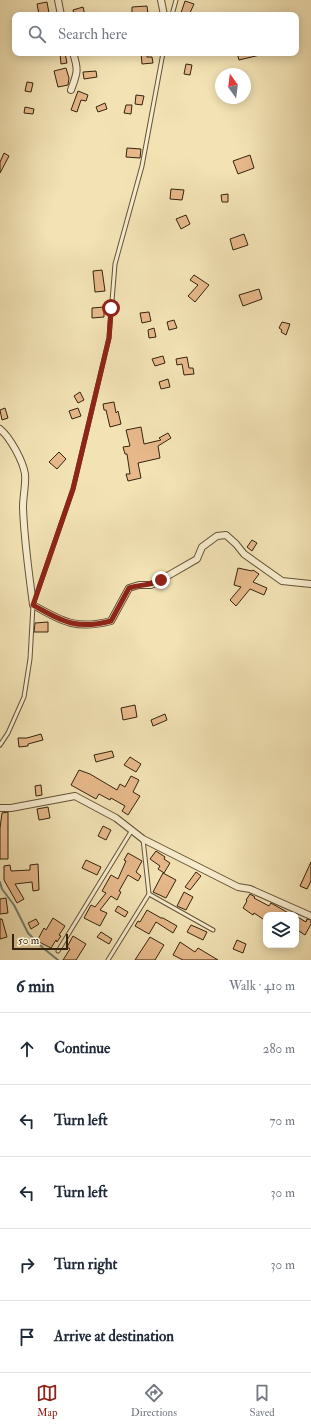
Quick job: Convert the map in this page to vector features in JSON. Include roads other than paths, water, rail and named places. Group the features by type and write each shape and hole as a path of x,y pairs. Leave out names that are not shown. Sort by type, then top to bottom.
{"street":[{"path":"58,0 60,12"},
{"path":"161,0 163,12"},
{"path":"71,90 77,75 77,66 74,56"},
{"path":"0,429 5,432 18,454 25,473 23,507 33,605 60,620 79,625 96,625 111,621 129,588 139,585 151,585 197,559 202,547 217,536 226,535 244,554 282,581 311,584"},
{"path":"0,808 11,808 75,796 116,818 143,839 238,887 250,888 311,916"}],"lane":[{"path":"173,12 176,0"},
{"path":"0,745 8,733 24,698 30,659 33,605 73,489 107,346 115,264 142,166 162,56"},
{"path":"58,950 132,830"},
{"path":"108,960 149,894 143,839"},
{"path":"149,894 213,930"}],"waterway":[{"path":"0,882 2,889 14,905 28,933 58,960"}]}
